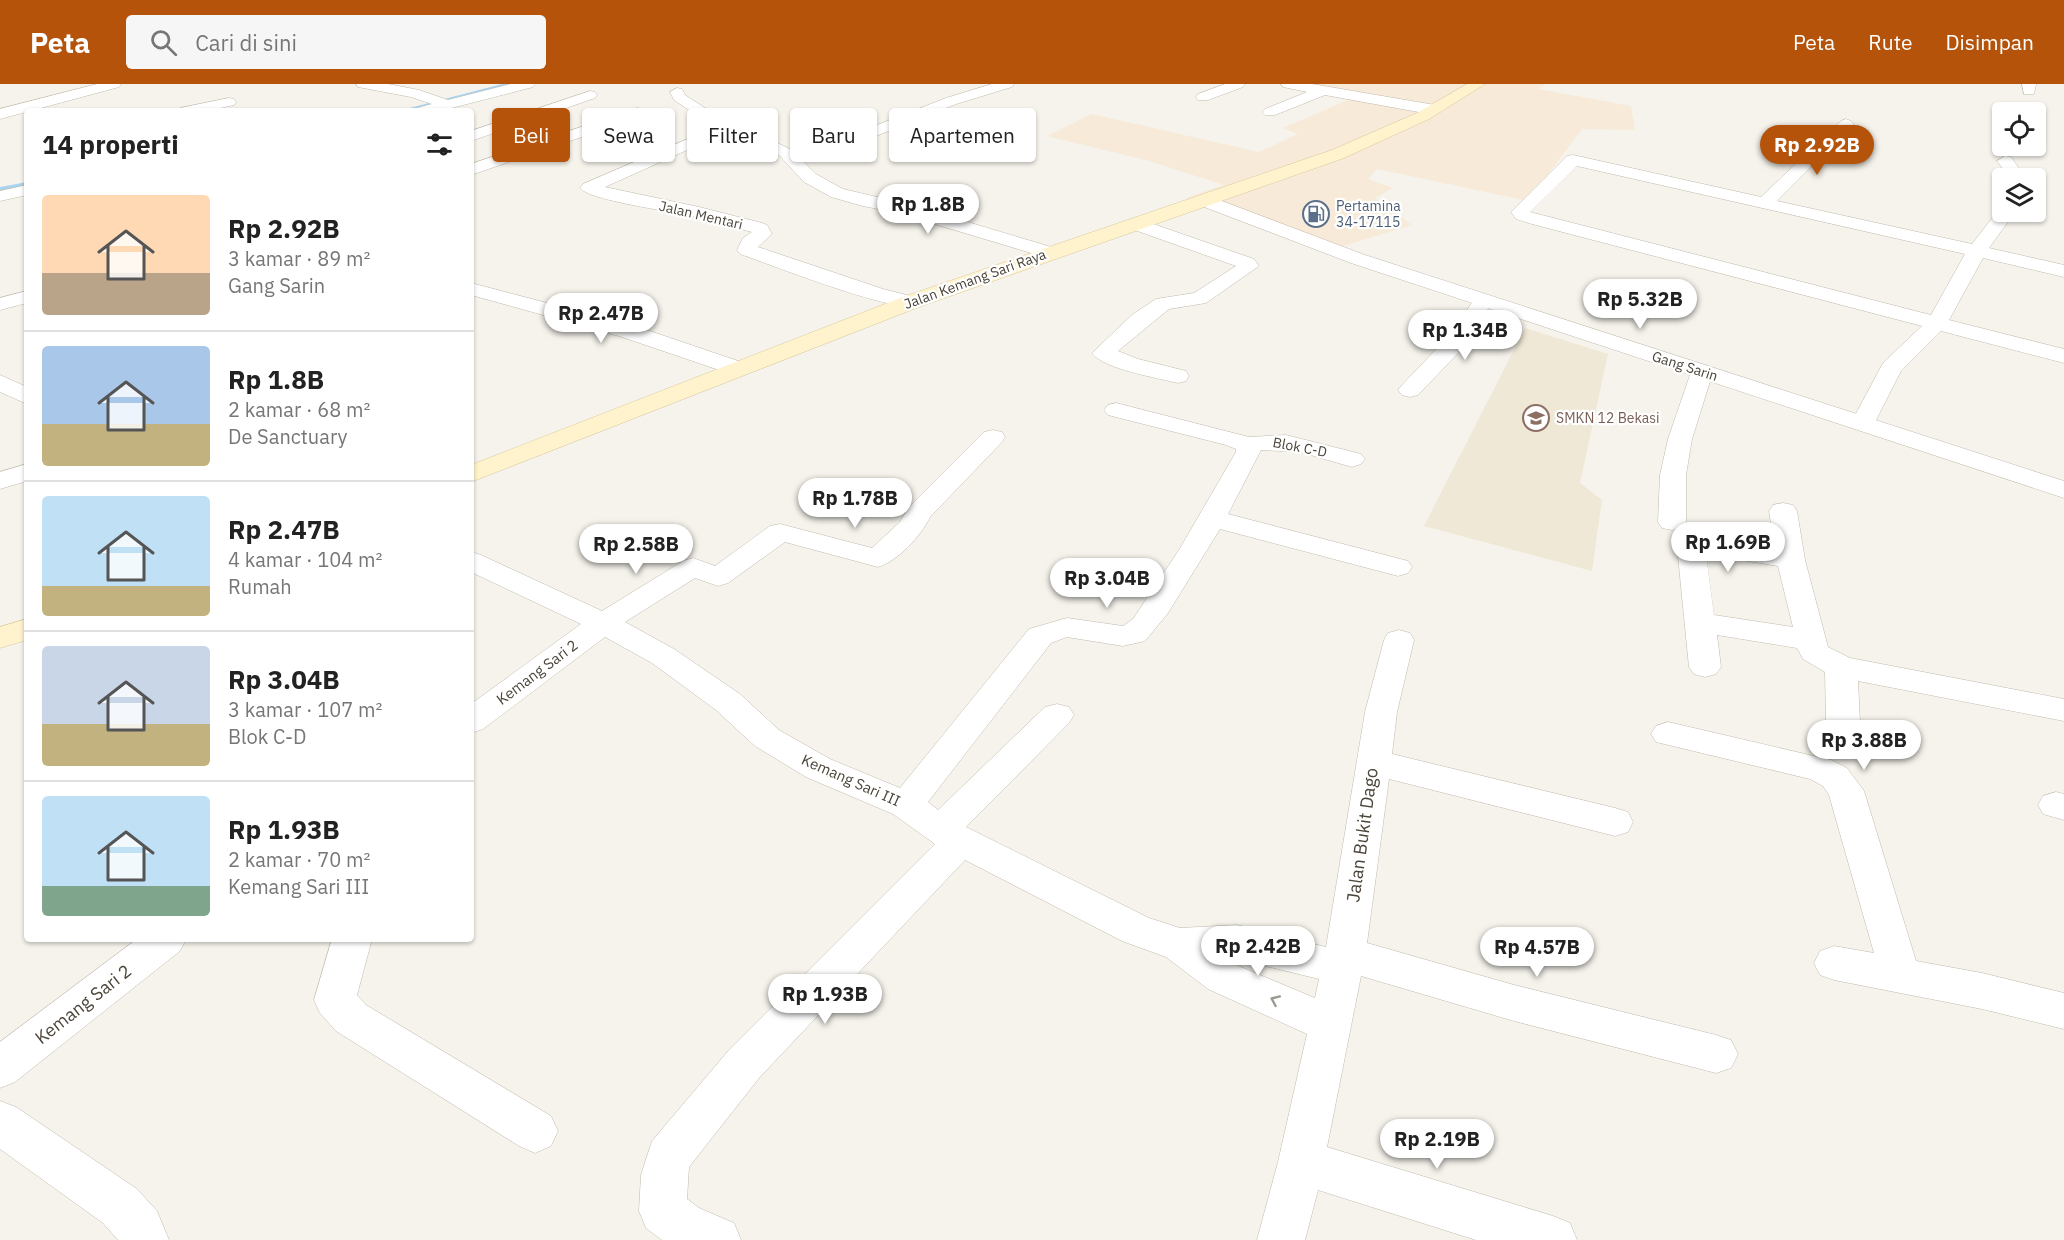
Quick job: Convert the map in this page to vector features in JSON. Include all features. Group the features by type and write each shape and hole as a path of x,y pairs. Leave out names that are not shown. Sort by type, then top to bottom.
{"main road":[{"name":"Jalan Kemang Sari Raya","path":"474,473 910,302 1338,154 1435,110 1478,84"},
{"path":"0,638 24,630"}],"street":[{"path":"0,114 114,84"},
{"path":"363,84 414,93 441,103"},
{"path":"429,108 441,103 528,84"},
{"path":"877,130 951,101 1007,84"},
{"path":"1203,97 1238,84"},
{"path":"1288,84 1435,110"},
{"path":"682,90 786,153 810,177 824,187 863,201 875,209 1042,256"},
{"path":"1270,112 1324,90"},
{"path":"474,135 590,95"},
{"path":"200,108 229,102"},
{"path":"1765,203 1846,124"},
{"path":"474,168 582,131"},
{"name":"Jalan Mentari","path":"687,144 589,188 755,227 763,234 750,242 747,250 877,294 910,302"},
{"path":"2064,271 1573,160 1520,212 1522,215 1538,220 2064,357"},
{"path":"2005,161 2010,168"},
{"path":"0,196 24,191"},
{"name":"Gang Sarin","path":"1206,201 1342,254 2064,490"},
{"path":"1863,423 1891,368 1937,323 1977,251 1999,222"},
{"path":"1136,224 1247,263 1249,266 1199,299 1163,303 1103,353 1130,364 1178,376"},
{"path":"474,290 627,331 739,369"},
{"path":"0,304 24,298"},
{"path":"1410,390 1455,343 1483,301"},
{"path":"1671,522 1673,475 1680,439 1702,372"},
{"path":"0,382 24,396"},
{"path":"0,408 24,399"},
{"path":"906,805 1040,636 1054,628 1074,627 1118,635 1135,634 1146,624 1163,600 1249,452 1247,445 1116,410"},
{"name":"Kemang Sari 2","path":"474,719 603,623 693,567 718,578 780,532 878,558 912,526 918,514 993,437"},
{"name":"Blok C-D","path":"1247,445 1261,440 1303,446 1352,459"},
{"path":"0,482 24,473"},
{"path":"1783,511 1791,560 1814,652 1841,667 2064,710"},
{"path":"1210,518 1398,567"},
{"path":"1705,667 1701,623 1689,549 1691,546 1701,545 1791,560"},
{"name":"Kemang Sari III","path":"474,562 603,623 663,656 728,702 767,738 818,768 906,805 951,836 1136,930 1180,945 1222,977 1329,1024"},
{"path":"1701,623 1811,640"},
{"name":"Jalan Bukit Dago","path":"1281,1240 1301,1162 1343,961 1381,712 1399,640"},
{"path":"1841,667 1843,722"},
{"path":"717,1240 682,1225 663,1210 664,1175 668,1157 744,1064 1057,716"},
{"path":"1668,734 1819,769 1835,777 1846,791 1900,974"},
{"path":"1373,762 1615,822"},
{"name":"Kemang Sari 2","path":"0,1068 162,942"},
{"path":"351,942 337,985 335,1000 351,1018 535,1131"},
{"name":"Kemang Sari III","path":"1180,945 1237,942 1343,961 1716,1054"},
{"path":"1834,963 1900,974 2064,1011"},
{"path":"0,1122 120,1206 140,1228 145,1240"},
{"path":"1301,1162 1553,1240"}],"shaded area":[{"path":"1289,84 1546,84 1538,89 1631,106 1635,130 1582,129 1528,201 1377,169 1368,179 1393,188 1375,198 1412,225 1327,251 1186,198 1224,185 1149,161 1047,136 1092,114 1259,152 1298,134 1283,128 1355,97"},
{"name":"SMKN 12 Bekasi","path":"1525,328 1608,354 1580,483 1602,500 1592,571 1424,526"}],"waterway":[{"path":"413,108 508,84"},
{"path":"0,189 24,185"}],"place":[{"name":"Pertamina 34-17115","path":"1316,214"},
{"name":"SMKN 12 Bekasi","path":"1536,418"}]}
